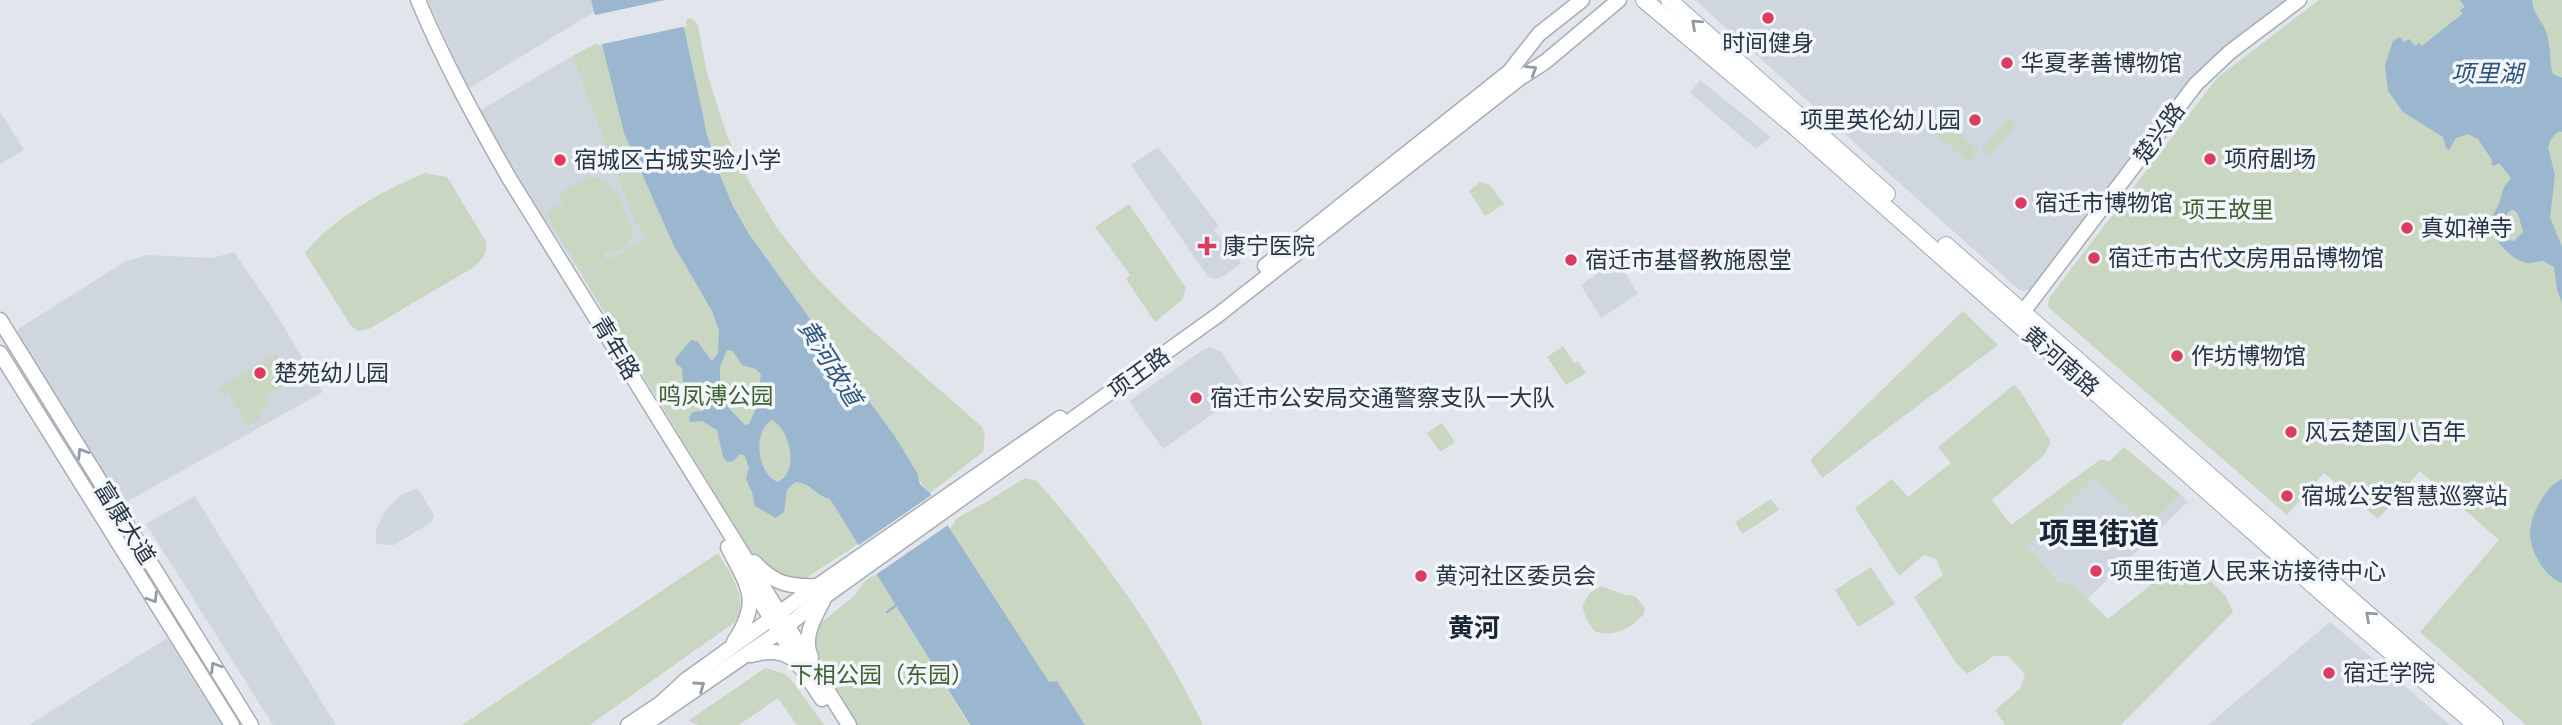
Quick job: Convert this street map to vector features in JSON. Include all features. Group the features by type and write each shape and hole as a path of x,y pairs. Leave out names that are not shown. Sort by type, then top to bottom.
{"main road":[{"name":"黄河南路","path":"1644,0 2020,317 2495,725"},
{"name":"黄河南路","path":"1669,0 2330,600 2476,725"}],"street":[{"name":"青年路","path":"411,0 429,46 460,107 731,544"},
{"name":"青年路","path":"418,0 436,44 461,93 509,178 779,623 837,716 849,725"},
{"name":"项王路","path":"967,491 1213,308 1509,72 1539,34 1582,0"},
{"name":"项王路","path":"644,725 734,654 821,591 1218,315 1520,78 1545,62 1619,0"},
{"name":"楚兴路","path":"2020,317 2196,84 2224,57 2299,0"},
{"name":"富康大道","path":"0,320 251,725"},
{"name":"富康大道","path":"0,353 232,725"},
{"path":"731,544 772,579 795,587 821,591 807,642 837,716"},
{"path":"731,544 748,589 751,610 734,654 774,650 791,657 837,716"},
{"name":"项王路","path":"628,725 661,703 686,680 734,654"}],"shaded area":[{"path":"428,0 591,0 594,12 468,89"},
{"path":"1695,0 2291,0 2207,66 2034,289 2023,291"},
{"name":"宿城区古城实验小学","path":"572,56 634,220 646,238 582,276 479,111"},
{"path":"1700,80 1771,137 1756,149 1690,93"},
{"path":"0,112 24,150 0,164"},
{"path":"1158,147 1219,226 1214,230 1241,263 1224,276 1215,279 1208,277 1131,165"},
{"path":"234,252 274,311 323,392 121,505 17,336 18,329 126,261 147,255 212,258"},
{"path":"1616,260 1638,294 1601,318 1581,285"},
{"path":"1210,347 1221,352 1246,390 1163,449 1129,401"},
{"path":"2095,477 2149,526 2180,494 2188,502 2087,599 2071,583 2061,582 2027,547"},
{"path":"416,489 434,515 432,522 394,545 376,544 376,529 386,509 402,494"},
{"path":"195,496 336,725 273,725 146,524"},
{"name":"宿迁学院","path":"2330,622 2450,725 2208,725"},
{"path":"167,638 222,725 29,725"}],"green space":[{"name":"项王故里","path":"2319,0 2562,0 2562,725 2526,725 2420,632 2499,540 2420,471 2378,519 2324,473 2287,515 2048,307 2049,298 2217,78"},
{"path":"691,18 698,25 707,73 727,136 750,183 777,228 813,274 851,312 982,427 985,435 983,452 930,493 896,438 749,234 728,195 713,153 695,81 683,21"},
{"name":"鸣凤溥公园","path":"601,41 610,72 764,372 770,401 858,544 800,582 795,583 759,565 582,276 645,238 634,220 572,56"},
{"path":"2008,118 2016,125 1990,156 1982,149"},
{"path":"1944,120 1979,151 1969,163 1934,132"},
{"path":"425,173 447,177 485,240 484,255 474,267 369,329 358,331 351,326 305,253 330,228 360,206"},
{"path":"591,177 612,187 628,216 633,237 620,251 603,253 607,259 583,274 545,214 563,202 558,194"},
{"path":"1480,182 1490,185 1504,204 1485,216 1469,191"},
{"path":"1129,204 1186,288 1182,300 1155,322 1126,279 1130,275 1095,227"},
{"path":"1963,311 1998,345 1822,478 1811,461 1813,457"},
{"path":"1563,346 1574,363 1578,361 1586,373 1566,385 1547,357"},
{"path":"276,353 287,370 283,373 288,382 268,394 268,404 259,413 261,418 247,426 228,392 222,395 218,389"},
{"path":"2014,385 2051,442 2044,455 1992,500 2011,525 2101,459 2109,462 2124,447 2180,494 2149,526 2094,478 2027,547 2060,582 2071,583 2108,619 2182,560 2188,559 2226,596 2233,612 2121,725 2005,725 1995,710 2020,689 2025,674 2008,656 1994,656 1967,674 1956,663 1914,597 1943,575 1936,559 1924,555 1899,576 1855,508 1892,479 1908,497 1951,463 1938,447"},
{"path":"1442,423 1455,442 1440,452 1427,433"},
{"path":"1025,478 1037,481 1085,538 1129,597 1168,659 1203,725 1085,725 1057,682 1049,683 950,529 957,518"},
{"path":"1771,499 1779,510 1742,534 1735,522"},
{"path":"718,553 740,596 741,605 735,622 590,725 462,725"},
{"path":"1871,567 1895,604 1858,627 1835,590"},
{"name":"下相公园（东园）","path":"876,573 969,725 855,725 815,659 812,647 816,627 854,596 865,581"},
{"path":"1601,586 1635,596 1645,608 1643,615 1621,631 1594,631 1582,606 1589,594"},
{"path":"765,668 790,678 824,725 797,725 778,698 739,725 698,725 688,721"}],"water":[{"name":"黄河故道","path":"591,0 678,0 707,134 732,204 749,234 896,438 917,473 920,484 930,493 950,529 1049,682 1057,681 1085,725 970,725 830,499 805,484 795,482 787,490 784,512 776,518 755,506 746,479 749,468 745,456 740,454 733,461 727,462 723,457 717,430 702,421 690,422 692,412 703,411 706,405 695,391 686,387 682,368 676,364 675,359 691,340 697,341 712,361 718,353 719,330 712,311 673,244 624,133","holes":["727,350 733,351 742,365 756,369 761,375 757,397 760,399 749,424 745,425 727,406 720,382 720,367","772,420 784,432 791,460 785,477 778,482 765,470 760,452 762,433"]},
{"name":"项里湖","path":"2460,0 2532,0 2547,35 2553,74 2562,78 2562,132 2559,131 2551,139 2548,147 2555,175 2550,217 2562,247 2562,303 2554,267 2543,261 2529,263 2515,258 2495,236 2492,217 2504,187 2511,178 2499,163 2494,166 2491,164 2492,160 2478,139 2468,134 2456,138 2449,150 2443,137 2403,112 2388,91 2385,65 2393,41 2400,37 2404,42 2409,39 2415,46 2419,43 2422,46 2462,14 2460,10 2465,7","holes":["2514,210 2518,214 2523,232 2514,241 2508,240 2503,230 2507,214"]},
{"path":"2562,479 2562,583 2550,575 2540,563 2530,534 2540,502 2550,488"}],"pier":[{"path":"665,0 681,0 687,26 598,45 591,16"},
{"path":"933,494 951,523 874,576 856,547"}],"waterway":[{"path":"887,612 898,604"}],"place":[{"name":"时间健身","path":"1768,18"},
{"name":"华夏孝善博物馆","path":"2007,63"},
{"name":"项里英伦幼儿园","path":"1975,120"},
{"name":"项府剧场","path":"2210,159"},
{"name":"宿城区古城实验小学","path":"560,160"},
{"name":"宿迁市博物馆","path":"2021,203"},
{"name":"真如禅寺","path":"2407,228"},
{"name":"康宁医院","path":"1207,246"},
{"name":"宿迁市古代文房用品博物馆","path":"2094,258"},
{"name":"宿迁市基督教施恩堂","path":"1571,260"},
{"name":"作坊博物馆","path":"2177,356"},
{"name":"楚苑幼儿园","path":"260,373"},
{"name":"宿迁市公安局交通警察支队一大队","path":"1196,398"},
{"name":"风云楚国八百年","path":"2291,432"},
{"name":"宿城公安智慧巡察站","path":"2287,496"},
{"name":"项里街道人民来访接待中心","path":"2096,571"},
{"name":"黄河社区委员会","path":"1421,576"},
{"name":"宿迁学院","path":"2329,673"}],"district":[{"name":"项里街道","path":"2099,534"},
{"name":"黄河","path":"1474,628"}]}
